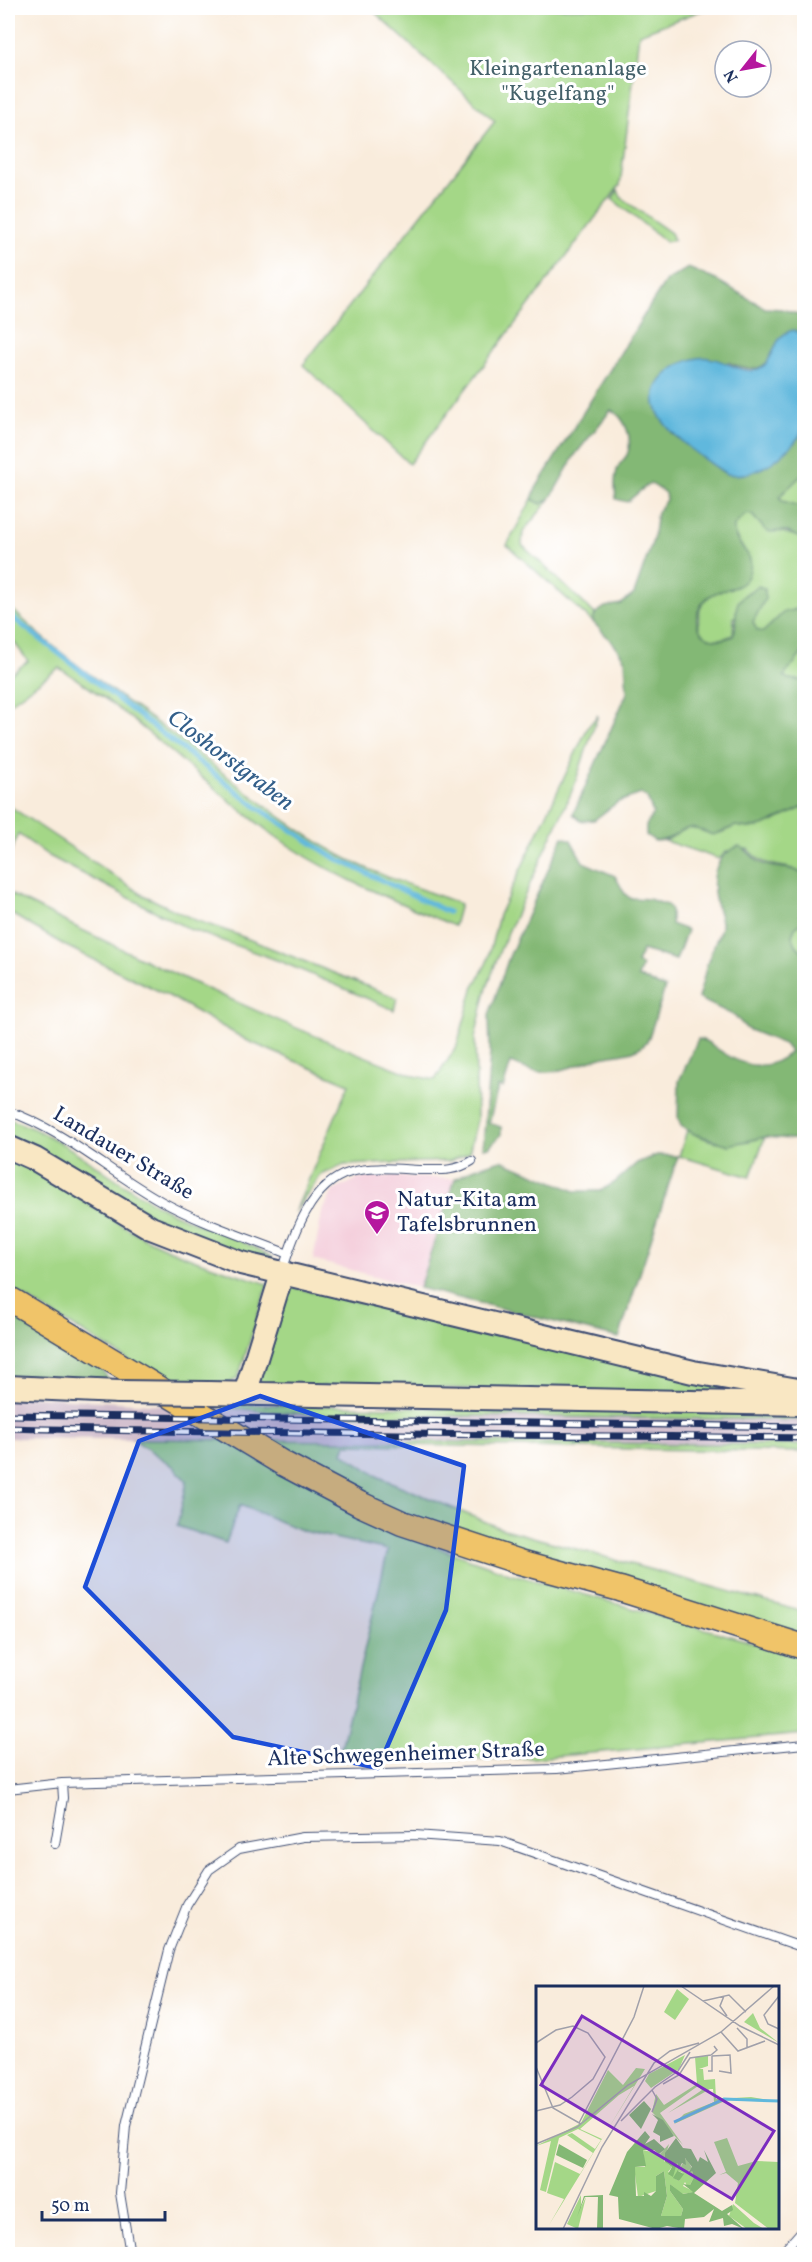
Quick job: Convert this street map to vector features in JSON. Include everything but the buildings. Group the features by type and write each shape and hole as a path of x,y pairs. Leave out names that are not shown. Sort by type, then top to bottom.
{"main road":[{"path":"8,1147 35,1159 151,1228 191,1246 285,1264 693,1372 804,1391"},
{"path":"245,1394 285,1264"},
{"path":"8,1298 284,1464 402,1523 520,1562 620,1589 804,1647"},
{"path":"8,1387 119,1392 804,1404"}],"lane":[{"name":"Landauer Straße","path":"8,1111 51,1129 160,1200 285,1264"},
{"path":"285,1264 312,1202 321,1189 335,1178 370,1169 451,1170 472,1161"},
{"name":"Alte Schwegenheimer Straße","path":"8,1789 62,1783 556,1769 804,1744"},
{"path":"55,1844 63,1798 62,1783"},
{"path":"130,2254 120,2193 126,2126 170,1950 188,1905 209,1870 239,1849 303,1837 415,1835 500,1841 804,1948"},
{"path":"781,2254 804,2228"}],"highlighted area":[{"path":"260,1396 464,1466 446,1610 378,1768 233,1737 85,1587 139,1441"}],"shaded area":[{"name":"Natur-Kita am Tafelsbrunnen","path":"381,1176 455,1179 419,1288 313,1260 322,1213 333,1191 358,1179"},
{"path":"8,1395 303,1414 804,1420 804,1445 8,1438"}],"green space":[{"name":"Kleingartenanlage \"Kugelfang\"","path":"370,8 708,8 639,34 620,185 409,464 303,365 495,121"},
{"path":"618,190 627,202 671,233 674,240 666,242 612,199"},
{"path":"688,268 718,281 765,308 782,309 804,316 804,336 794,330 767,363 752,369 728,362 655,405 673,434 726,474 799,438 804,424 804,473 780,496 782,501 804,507 804,540 786,531 767,532 752,515 746,514 734,526 734,533 750,560 748,576 740,585 716,593 705,600 699,608 697,624 706,636 714,639 733,636 738,603 748,592 759,586 765,589 765,599 753,622 757,630 763,632 784,612 804,608 804,651 784,676 788,679 804,681 804,807 763,826 748,828 736,826 713,835 690,828 667,839 655,841 646,835 646,826 653,813 647,798 641,794 618,802 594,820 581,821 573,814 627,693 625,660 614,644 593,622 595,614 605,607 621,604 634,594 653,540 657,512 666,500 665,493 650,483 627,502 616,499 616,474 627,455 629,436 624,423 611,410 575,455 550,499 541,504 532,499 536,488 666,281"},
{"path":"804,473 804,507 782,501 780,496 783,492"},
{"path":"532,499 541,504 550,499 523,532 522,545 595,614 593,622 507,545"},
{"path":"746,514 752,515 758,522 770,529 804,540 804,608 792,610 782,616 763,633 756,630 753,622 734,617 733,635 720,639 708,638 700,633 698,622 701,606 711,595 737,587 741,545 733,533 733,526"},
{"path":"8,605 25,622 82,668 269,809 314,840 367,868 460,904 454,926 339,875 296,850 221,794 116,707 59,668 8,704 8,676 28,661 8,634"},
{"path":"804,651 804,681 787,679 783,676"},
{"path":"598,715 573,789 500,950 485,994 475,1038 477,1120 469,1153 450,1161 344,1165 321,1175 295,1212 349,1084 248,1041 169,996 66,946 8,912 8,893 158,967 260,1012 415,1076 435,1080 457,1046 473,989 487,962 499,915 588,727"},
{"path":"8,805 143,895 195,920 397,998 394,1010 282,962 189,929 49,856 18,834 8,861"},
{"path":"804,807 804,875 789,868 762,861 748,849 727,851 719,859 665,841 687,828 720,833 736,826 748,828 763,826"},
{"path":"563,837 571,840 583,862 615,876 625,894 630,898 649,899 667,905 671,910 671,924 687,930 676,960 642,950 637,963 642,966 638,977 665,988 648,1040 632,1051 601,1057 554,1071 535,1071 511,1063 503,1088 498,1087 489,1123 501,1127 501,1135 489,1147 483,1148 490,1053 489,1015 509,957"},
{"path":"739,846 763,864 793,870 804,875 804,921 795,928 792,935 796,945 804,953 804,1140 765,1137 729,1145 694,1134 681,1126 678,1118 679,1081 698,1039 708,1042 740,1062 757,1066 773,1063 790,1052 784,1044 747,1029 735,1016 698,998 707,964 721,927 714,895 716,869 724,856"},
{"path":"804,921 804,953 796,945 792,935 795,928"},
{"path":"8,1119 48,1136 159,1206 259,1250 272,1257 272,1262 199,1243 8,1141"},
{"path":"687,1130 707,1139 725,1143 744,1142 765,1137 750,1177 679,1156"},
{"path":"657,1155 678,1156 619,1338 419,1288 455,1179 475,1168 501,1160 575,1191 600,1191 614,1183 637,1163"},
{"path":"8,1157 43,1175 143,1237 204,1263 268,1284 238,1378 230,1383 211,1383 158,1378 8,1287"},
{"path":"292,1287 754,1391 752,1394 264,1385 258,1379 288,1292"},
{"path":"8,1313 103,1370 108,1379 24,1381 8,1378"},
{"path":"215,1404 804,1414 804,1420 303,1414 216,1407"},
{"path":"133,1439 804,1445 804,1452 346,1444 343,1453 379,1477 500,1528 804,1612 804,1638 410,1538 509,1573 804,1657 804,1734 536,1758 338,1761 388,1550 303,1531 240,1505 226,1543 177,1526 187,1482 174,1467"}],"water":[{"path":"794,330 804,336 807,389 805,417 796,441 769,465 745,474 726,474 685,445 661,418 655,404 656,389 666,375 676,367 689,360 705,358 742,369 755,370 767,362 781,337"}],"waterway":[{"name":"Closhorstgraben","path":"8,614 257,807 333,857 448,912"}],"railway":[{"path":"8,1415 804,1427"},
{"path":"8,1428 804,1438"}],"place":[{"name":"Natur-Kita am Tafelsbrunnen","path":"377,1236"}]}
